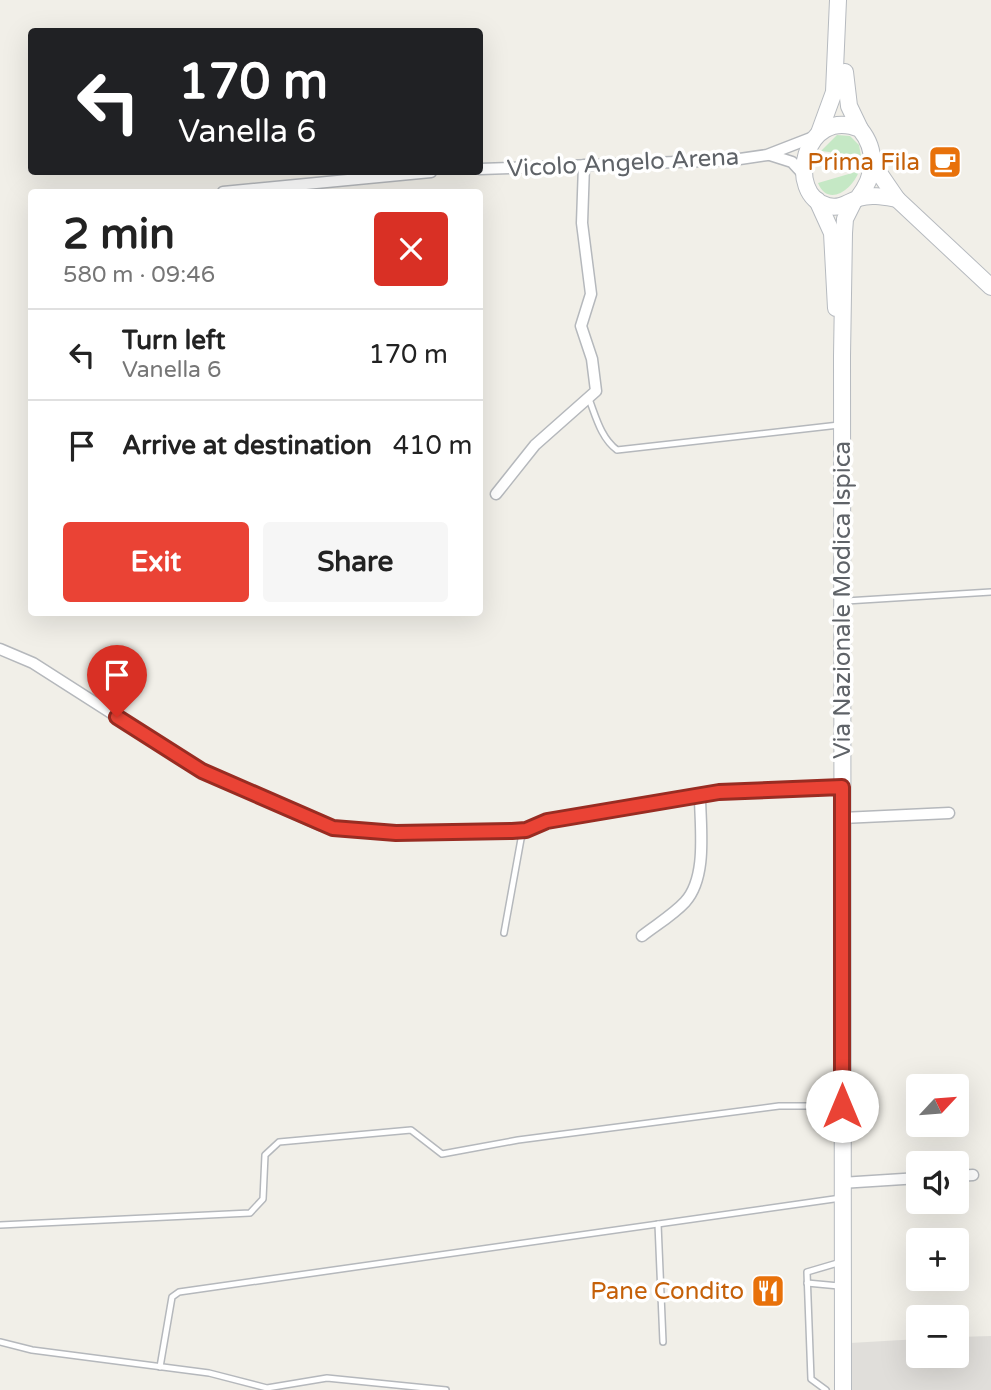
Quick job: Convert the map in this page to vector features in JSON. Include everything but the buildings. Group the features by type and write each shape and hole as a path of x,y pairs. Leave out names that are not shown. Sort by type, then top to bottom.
{"main road":[{"path":"838,0 834,92 818,134 807,152 804,176 832,233 832,281 842,356"},
{"path":"844,0 845,91 869,144 873,164 897,199 991,287"},
{"path":"818,134 837,124 860,129"},
{"path":"842,356 845,219 868,182 873,164"},
{"path":"817,200 832,207 857,199 897,199"},
{"name":"Via Nazionale Modica Ispica","path":"842,356 842,1390"}],"street":[{"name":"Vicolo Angelo Arena","path":"483,169 733,160 767,155 818,134"},
{"path":"767,155 784,157 804,176"},
{"path":"496,494 535,445 596,391 592,359 582,326 591,294 582,223 584,165"},
{"path":"254,189 400,175"},
{"path":"0,649 33,663 202,771 320,825 396,833 526,830 547,821 700,795 842,787"},
{"path":"642,936 685,902 692,892 700,854 700,795"},
{"path":"842,818 949,813"},
{"path":"969,1175 973,1175"},
{"path":"841,1190 906,1180"}],"lane":[{"path":"589,399 602,432 609,444 617,450 842,424"},
{"path":"842,601 991,592"},
{"path":"504,933 521,839 526,830"},
{"path":"0,1225 250,1213 263,1199 265,1155 279,1142 411,1130 442,1154 518,1140 779,1106 842,1106"},
{"path":"160,1367 172,1297 179,1292 658,1224 841,1190"},
{"path":"658,1224 663,1342"},
{"path":"826,1390 811,1379 807,1272 841,1262"},
{"path":"807,1283 842,1287"},
{"path":"0,1342 32,1350 209,1373 267,1388 327,1378 446,1390"}],"shaded area":[{"path":"991,1336 991,1390 851,1390 850,1343 906,1340 906,1368 969,1368 969,1337"}],"green space":[{"path":"837,135 850,136 859,145 861,156 821,151"},
{"path":"859,171 846,189 834,195 822,190 818,183"}],"place":[{"name":"Prima Fila","path":"945,162"},
{"name":"Pane Condito","path":"768,1291"}],"route":[{"path":"117,717 202,771 320,825 333,828 396,833 526,830 547,821 719,792 842,787 842,1106"}]}
